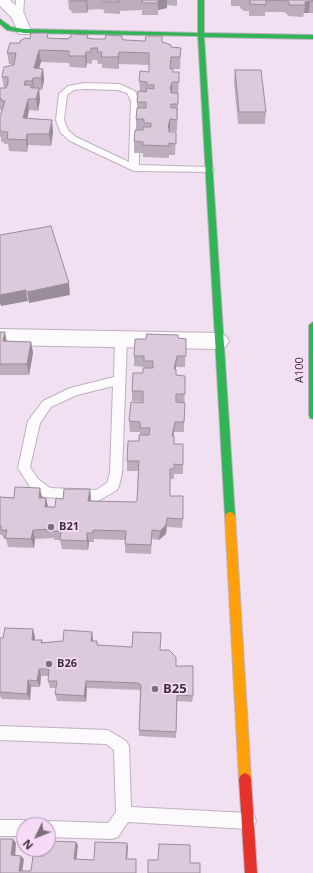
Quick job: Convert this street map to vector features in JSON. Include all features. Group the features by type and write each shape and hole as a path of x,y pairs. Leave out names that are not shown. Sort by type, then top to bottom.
{"main road":[{"path":"200,0 251,873"},
{"path":"0,21 9,29 24,31 201,36 313,37"},
{"name":"A100","path":"313,325 313,415"}],"street":[{"path":"2,0 10,10 19,16 24,31"},
{"path":"0,337 219,341"}],"lane":[{"path":"19,16 20,0"},
{"path":"134,168 135,101 131,91 119,87 85,86 71,88 63,94 60,120 64,131 73,139 134,168 209,170"},
{"path":"119,380 74,391 47,404 34,421 24,468 34,483 48,493 98,496 113,486 116,473 121,339"},
{"path":"0,733 108,738 121,746 124,814 112,831 56,829"},
{"path":"124,814 248,821"},
{"path":"0,828 16,828"}],"building":[{"path":"71,0 87,0 71,1"},
{"path":"104,0 120,0 119,2 104,2"},
{"path":"142,0 158,0 158,3 142,3"},
{"path":"250,0 266,0 266,5 250,4"},
{"path":"285,0 313,1 305,2 305,5 289,5 289,2"},
{"path":"31,33 48,33 47,38 67,39 71,37 71,34 88,35 87,38 93,39 105,39 106,35 122,36 122,39 125,40 145,41 146,36 162,36 162,42 171,45 171,47 181,48 180,57 171,57 170,69 173,69 173,72 179,72 179,82 172,82 170,89 171,93 178,93 178,104 171,104 171,108 177,108 177,120 170,119 168,127 169,132 176,132 176,144 169,143 169,146 143,145 143,142 134,141 135,130 143,130 143,127 151,127 151,123 144,123 144,119 136,119 137,108 146,108 146,102 137,102 138,91 146,92 147,88 154,89 154,85 147,85 147,82 139,81 140,71 149,72 149,53 119,52 118,57 101,57 102,52 97,52 98,48 91,48 91,52 86,52 85,56 69,56 69,51 39,50 34,68 43,69 41,78 33,78 32,81 25,81 24,85 31,85 31,88 39,88 36,99 28,99 23,118 52,120 49,134 27,134 26,140 7,139 8,132 3,132 0,130 0,114 5,101 0,99 0,88 6,88 8,84 8,77 2,77 4,67 14,65 16,53 7,53 10,43 20,43 20,41 25,38 30,39"},
{"path":"235,70 261,70 266,112 239,112"},
{"path":"51,226 69,283 27,292 26,290 0,295 0,235"},
{"path":"0,332 5,332 3,341 31,342 27,364 0,364"},
{"path":"147,334 178,335 178,338 186,339 186,356 177,356 174,369 176,369 176,375 185,376 185,394 176,394 176,402 185,403 184,422 175,422 172,436 174,436 174,444 183,444 183,465 174,464 174,469 170,469 170,496 183,496 183,519 167,518 166,525 160,531 152,530 151,545 125,544 126,531 93,530 93,533 87,533 87,541 60,540 61,531 52,531 52,529 33,530 31,539 5,538 7,530 1,530 0,526 0,497 14,498 15,487 40,488 39,498 46,498 45,507 55,507 56,498 63,499 64,489 90,489 88,501 137,501 139,461 127,461 128,441 139,441 139,435 149,435 150,428 140,428 140,422 129,421 131,402 143,403 143,391 132,391 133,373 143,373 143,368 153,368 153,361 144,361 144,356 134,356 135,339 146,339"},
{"path":"5,628 33,629 32,640 42,640 41,643 63,641 64,630 92,632 91,641 97,641 97,645 132,647 133,632 161,633 160,650 169,650 176,657 176,666 193,666 193,696 177,695 176,732 139,730 141,685 138,683 86,681 84,696 55,694 57,681 48,681 49,669 39,669 37,681 28,680 27,694 0,692 0,638 3,638"},
{"path":"0,839 13,839 11,855 21,857 19,871 31,871 33,857 56,857 56,841 76,842 74,859 94,860 95,842 127,843 126,859 136,859 136,873 0,873"},
{"path":"159,844 190,845 190,863 200,863 200,873 148,873 148,860 158,860"}],"traffic: fast":[{"path":"201,0 201,36 230,516"},
{"path":"0,21 9,29 24,31 313,37"},
{"path":"313,325 313,415"}],"traffic: slow":[{"path":"230,516 245,779"}],"traffic: jam":[{"path":"245,779 251,873"}],"place":[{"name":"B21","path":"51,527"},
{"name":"B26","path":"49,664"},
{"name":"B25","path":"155,689"}]}
